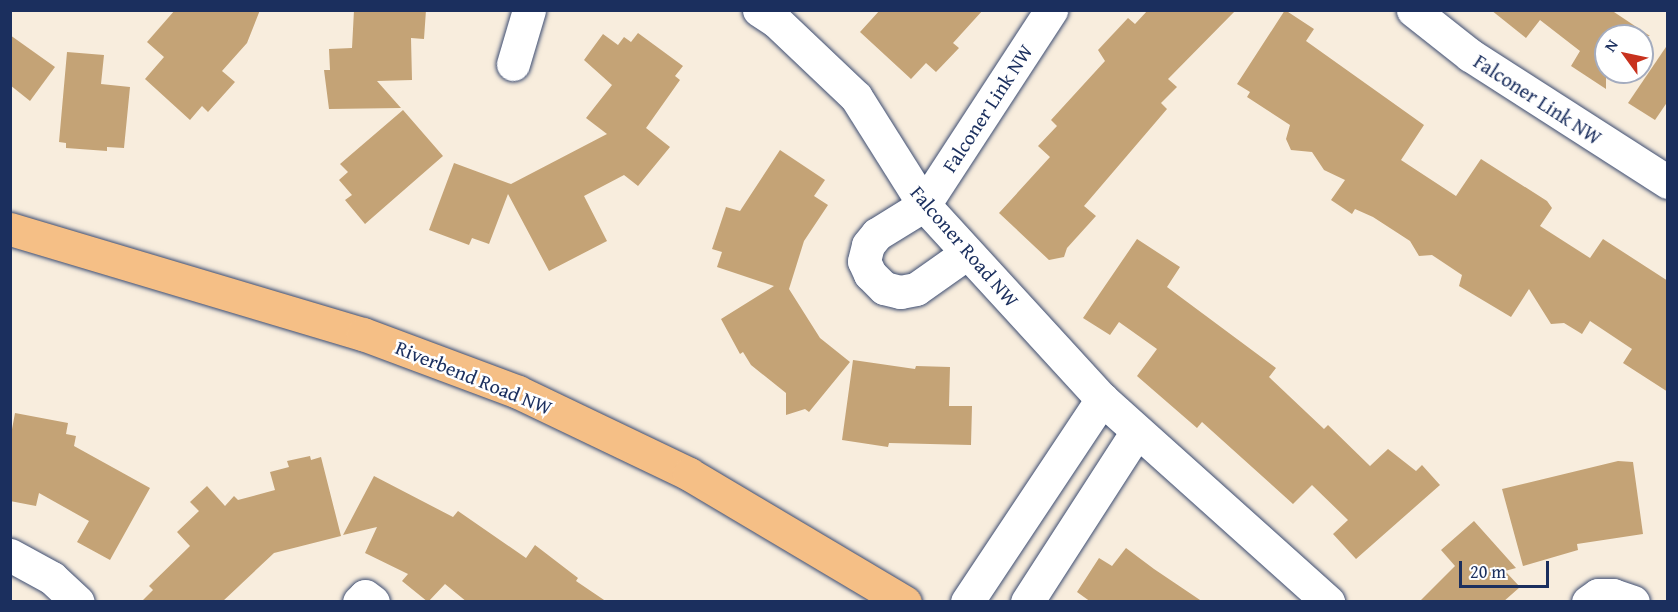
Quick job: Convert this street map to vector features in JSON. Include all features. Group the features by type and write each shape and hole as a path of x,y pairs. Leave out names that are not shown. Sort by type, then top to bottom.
{"main road":[{"name":"Riverbend Road NW","path":"10,229 363,334 518,392 689,474 905,602"}],"street":[{"path":"513,64 529,10"},
{"name":"Falconer Road NW","path":"759,10 776,21 856,97 924,205 1102,399 1328,602"},
{"name":"Falconer Link NW","path":"924,205 1051,10"},
{"name":"Falconer Link NW","path":"1413,10 1470,55 1668,182"},
{"path":"924,205 877,234 868,245 864,261 870,274 884,288 900,292 916,289 967,253"},
{"path":"967,602 1102,399"},
{"path":"1027,602 1137,431"},
{"path":"10,555 52,578 78,602"},
{"path":"1588,602 1598,595 1613,595 1633,602"},
{"path":"358,602 365,596 373,602"}],"building":[{"path":"175,10 260,10 247,43 222,71 235,82 208,112 202,106 190,120 145,79 164,57 147,42"},
{"path":"354,10 426,10 424,39 411,38 412,80 377,81 401,108 329,109 324,70 330,70 329,49 352,48"},
{"path":"880,10 983,10 953,43 959,48 936,72 926,63 911,79 860,32"},
{"path":"1148,10 1236,10 1168,79 1177,87 1161,103 1167,109 1084,206 1096,216 1067,248 1064,257 1049,260 999,213 1050,157 1038,146 1057,126 1051,120 1105,61 1098,50 1128,18 1135,24"},
{"path":"1285,10 1314,29 1306,41 1424,125 1401,160 1456,196 1481,159 1547,201 1552,208 1540,226 1590,258 1603,239 1668,281 1668,392 1623,363 1632,349 1590,321 1582,334 1564,323 1551,324 1529,289 1511,317 1459,286 1462,275 1432,255 1419,256 1410,241 1373,217 1355,209 1352,214 1331,200 1345,180 1324,170 1312,152 1291,150 1286,139 1290,125 1247,97 1250,92 1237,84"},
{"path":"1491,10 1611,10 1632,24 1594,24 1594,81 1571,66 1580,51 1540,20 1526,38"},
{"path":"638,33 683,66 675,76 680,80 646,128 670,147 638,186 624,175 584,196 607,241 549,271 508,194 489,244 472,238 469,245 429,230 454,163 511,184 607,134 586,118 612,85 584,60 603,34 618,45 624,37 631,42"},
{"path":"10,35 55,67 30,101 10,85"},
{"path":"1668,44 1668,101 1655,120 1628,103 1641,84 1654,84 1654,65"},
{"path":"67,52 104,55 101,84 130,87 124,148 107,147 107,151 66,148 66,143 59,142"},
{"path":"403,110 443,156 365,224 345,200 352,195 339,180 348,172 340,164"},
{"path":"780,150 825,180 814,196 828,205 804,241 789,289 820,338 850,362 809,412 805,409 786,415 786,393 751,365 743,352 740,354 721,319 774,286 717,267 722,252 712,249 726,207 740,211"},
{"path":"1137,239 1180,267 1167,287 1276,368 1269,377 1324,429 1328,425 1370,466 1388,449 1416,471 1422,465 1440,485 1356,559 1333,534 1348,520 1312,485 1293,504 1202,422 1197,428 1137,376 1157,349 1119,322 1110,335 1083,318"},
{"path":"853,360 915,369 916,366 950,367 949,406 972,406 971,445 889,443 888,447 842,440"},
{"path":"15,413 68,423 66,434 76,436 74,446 150,488 110,560 77,542 89,521 39,493 36,506 10,501 10,440"},
{"path":"310,456 311,460 321,457 341,536 274,553 222,602 141,602 153,590 149,586 190,546 177,532 199,511 190,502 207,486 225,506 234,496 238,500 275,490 270,472 289,467 287,461"},
{"path":"1618,461 1633,462 1643,534 1577,544 1578,550 1523,566 1502,489"},
{"path":"374,476 453,517 458,511 526,558 535,545 578,578 576,581 607,602 467,602 445,584 428,602 402,581 408,574 365,553 377,527 343,535"},
{"path":"1474,521 1516,568 1505,571 1520,587 1503,602 1419,602 1455,566 1441,550"},
{"path":"1126,548 1203,602 1091,602 1077,592 1099,558 1112,566"}]}
